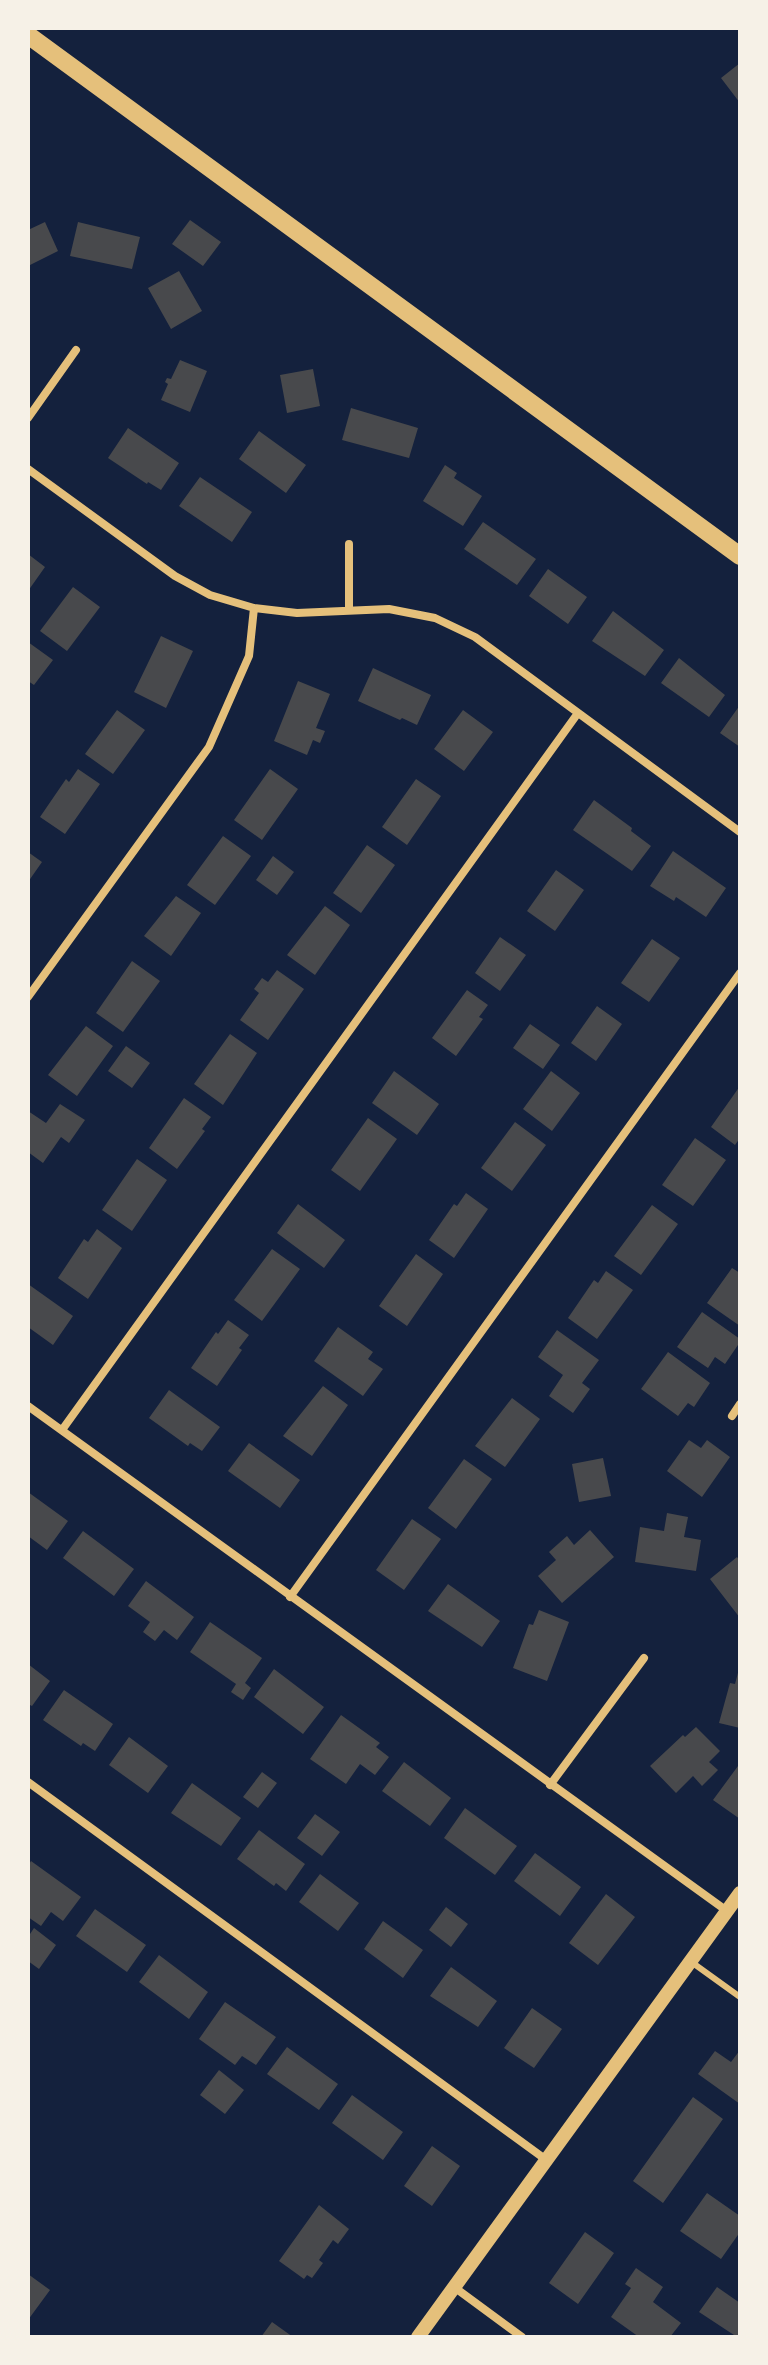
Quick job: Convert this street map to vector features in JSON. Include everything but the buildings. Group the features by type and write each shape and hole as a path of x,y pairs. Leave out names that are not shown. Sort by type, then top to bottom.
{"main road":[{"path":"28,35 740,556"}],"street":[{"path":"28,418 76,350"},
{"path":"28,469 175,576 210,595 254,608 297,613 389,609 435,618 475,637 740,832"},
{"path":"349,544 349,610"},
{"path":"28,997 209,747 249,656 254,608"},
{"path":"62,1430 578,713"},
{"path":"290,1597 740,973"},
{"path":"732,1416 740,1404"},
{"path":"28,1406 727,1911"},
{"path":"550,1785 644,1658"},
{"path":"28,1782 545,2159"},
{"path":"418,2337 740,1893"},
{"path":"454,2287 522,2337"}],"lane":[{"path":"690,1961 740,1997"}]}
